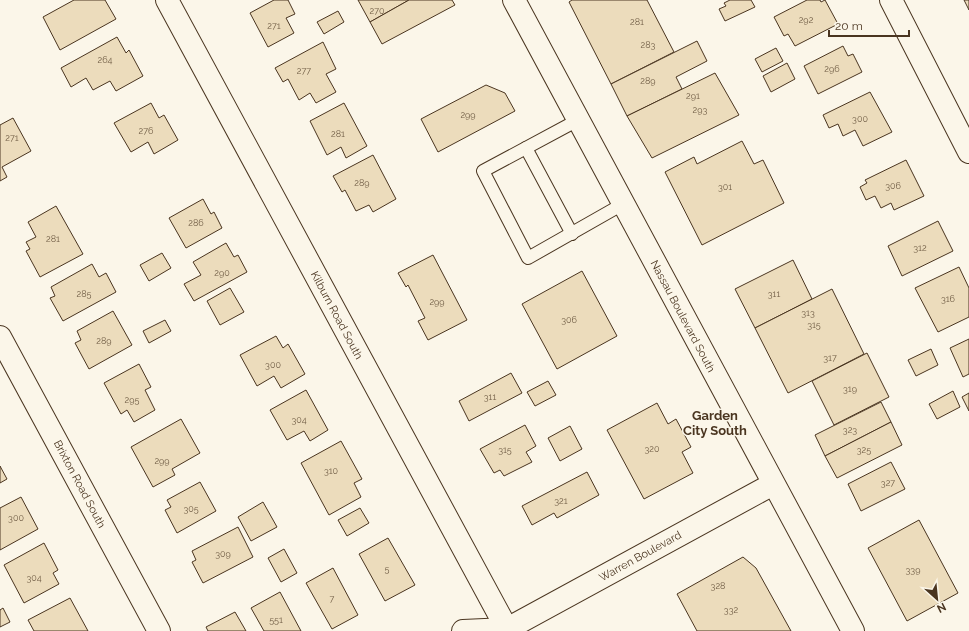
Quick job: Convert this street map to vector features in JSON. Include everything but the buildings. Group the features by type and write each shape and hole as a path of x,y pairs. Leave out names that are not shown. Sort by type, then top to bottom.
{"street":[{"name":"Kilburn Road South","path":"167,0 507,630"},
{"name":"Nassau Boulevard South","path":"514,0 853,631"},
{"path":"891,0 969,152"},
{"name":"Brixton Road South","path":"0,337 159,631"},
{"name":"Warren Boulevard","path":"463,631 507,630 773,484"}],"lane":[{"path":"578,120 483,171 528,258 623,204"},
{"path":"526,148 572,234"}],"district":[{"name":"Garden City South","path":"715,422"}]}
